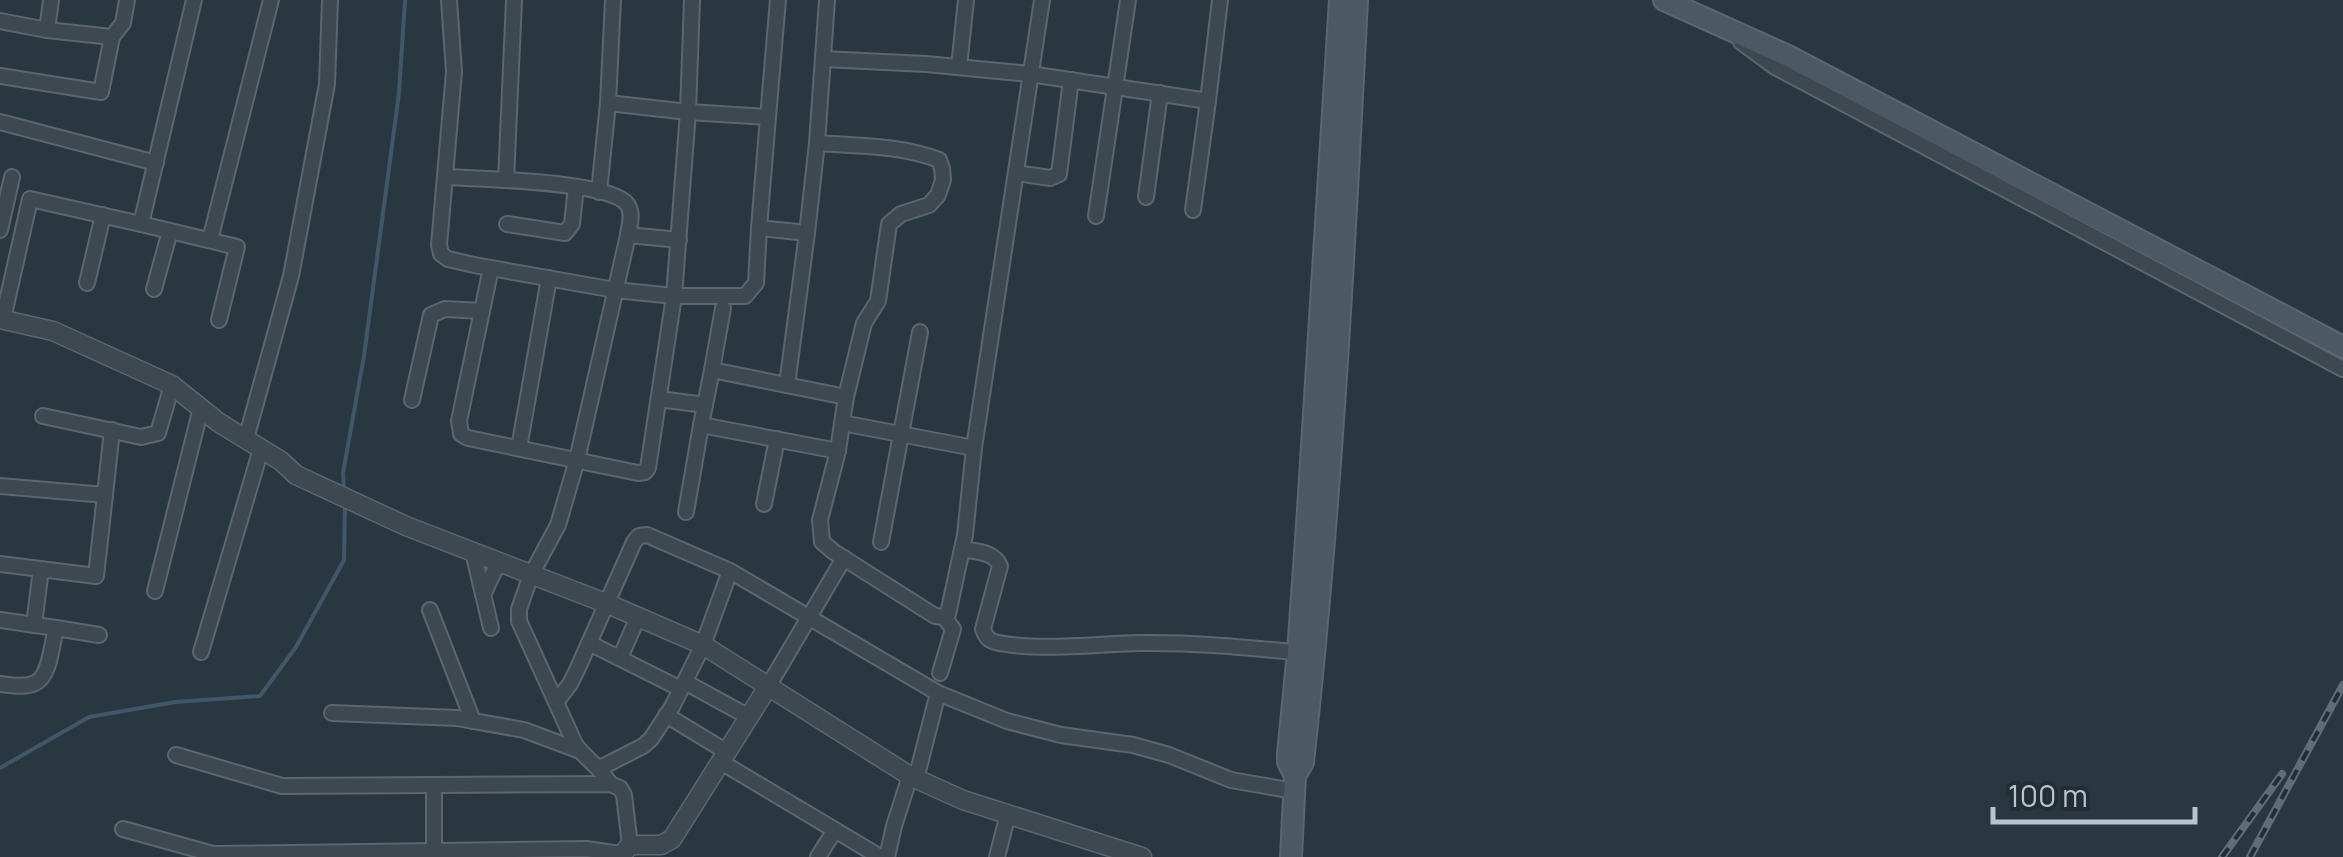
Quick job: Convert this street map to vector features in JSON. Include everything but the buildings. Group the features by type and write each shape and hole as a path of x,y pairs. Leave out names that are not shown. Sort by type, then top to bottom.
{"main road":[{"path":"1306,653 1340,0"},
{"path":"1291,857 1294,784 1288,754 1306,653 1336,361 1357,0"},
{"path":"1664,0 1788,56 2343,347"}],"street":[{"path":"47,30 51,0"},
{"path":"0,76 100,92 112,38 123,23 127,0"},
{"path":"141,224 194,0"},
{"path":"210,240 271,0"},
{"path":"201,652 259,447 327,84 330,0"},
{"path":"450,0 454,72 441,254 491,268 674,296 745,296 756,284 778,0"},
{"path":"506,180 514,0"},
{"path":"599,192 614,0"},
{"path":"491,268 458,429 461,434 645,472 674,296 692,0"},
{"path":"787,385 817,144 826,0"},
{"path":"958,67 966,0"},
{"path":"944,617 948,614 965,535 974,448 1042,0"},
{"path":"1096,216 1128,1 1109,0"},
{"path":"1193,210 1220,0"},
{"path":"0,21 112,38"},
{"path":"1720,26 1775,67 2343,369"},
{"path":"824,58 1030,74 1208,100"},
{"path":"1016,173 1050,178 1059,174 1071,80"},
{"path":"1146,197 1160,93"},
{"path":"608,103 768,117"},
{"path":"0,122 156,163"},
{"path":"817,144 912,151 938,160 942,168 938,195 929,205 900,214 890,224 878,301 864,324 820,520 822,542 935,616 944,617 953,629 940,673"},
{"path":"447,176 576,187 625,201 630,207 628,235 577,460 558,525 518,609 519,621 580,751"},
{"path":"0,230 12,177"},
{"path":"507,224 565,233 572,224 576,187"},
{"path":"219,320 237,247 30,199 5,284 1,319 52,330 172,385 296,475 428,534 703,645 912,778 1106,852 1142,857"},
{"path":"88,284 103,215"},
{"path":"760,228 807,233"},
{"path":"154,289 170,231"},
{"path":"628,235 679,240"},
{"path":"519,448 549,278"},
{"path":"686,512 723,308"},
{"path":"412,400 432,315 445,309 482,311"},
{"path":"881,542 920,332"},
{"path":"712,370 846,397"},
{"path":"44,416 141,437 158,433 172,385"},
{"path":"660,399 705,405"},
{"path":"154,591 201,408"},
{"path":"842,423 974,448"},
{"path":"701,425 838,451"},
{"path":"0,564 96,576 112,430"},
{"path":"764,504 778,440"},
{"path":"0,486 105,495"},
{"path":"556,702 570,684 634,542 639,536 647,536 730,570 938,693 1006,721 1169,754 1231,780 1294,784"},
{"path":"962,549 992,554 998,559 1000,566 983,629 988,639 998,643 1146,643 1306,653"},
{"path":"473,552 490,628"},
{"path":"122,830 213,854 586,849 624,852 661,845 672,840 844,558"},
{"path":"482,594 498,562"},
{"path":"34,625 42,569"},
{"path":"600,768 650,740 703,645 730,570"},
{"path":"430,610 473,721"},
{"path":"620,658 638,617"},
{"path":"0,620 100,635"},
{"path":"0,684 39,682 56,628"},
{"path":"589,643 749,717"},
{"path":"666,715 835,830 884,857 938,693"},
{"path":"332,713 458,718 524,730 580,751 600,768 610,784"},
{"path":"176,755 282,786 610,784 620,788 624,795 624,852"},
{"path":"434,785 434,853"},
{"path":"997,857 1008,814"},
{"path":"818,857 835,830"}],"waterway":[{"path":"344,490 343,473 364,356 399,93 405,0"},
{"path":"0,768 89,717 175,702 260,696 296,647 344,560 345,505"}],"railway":[{"path":"2250,857 2343,685"},
{"path":"2222,857 2282,774"}]}
